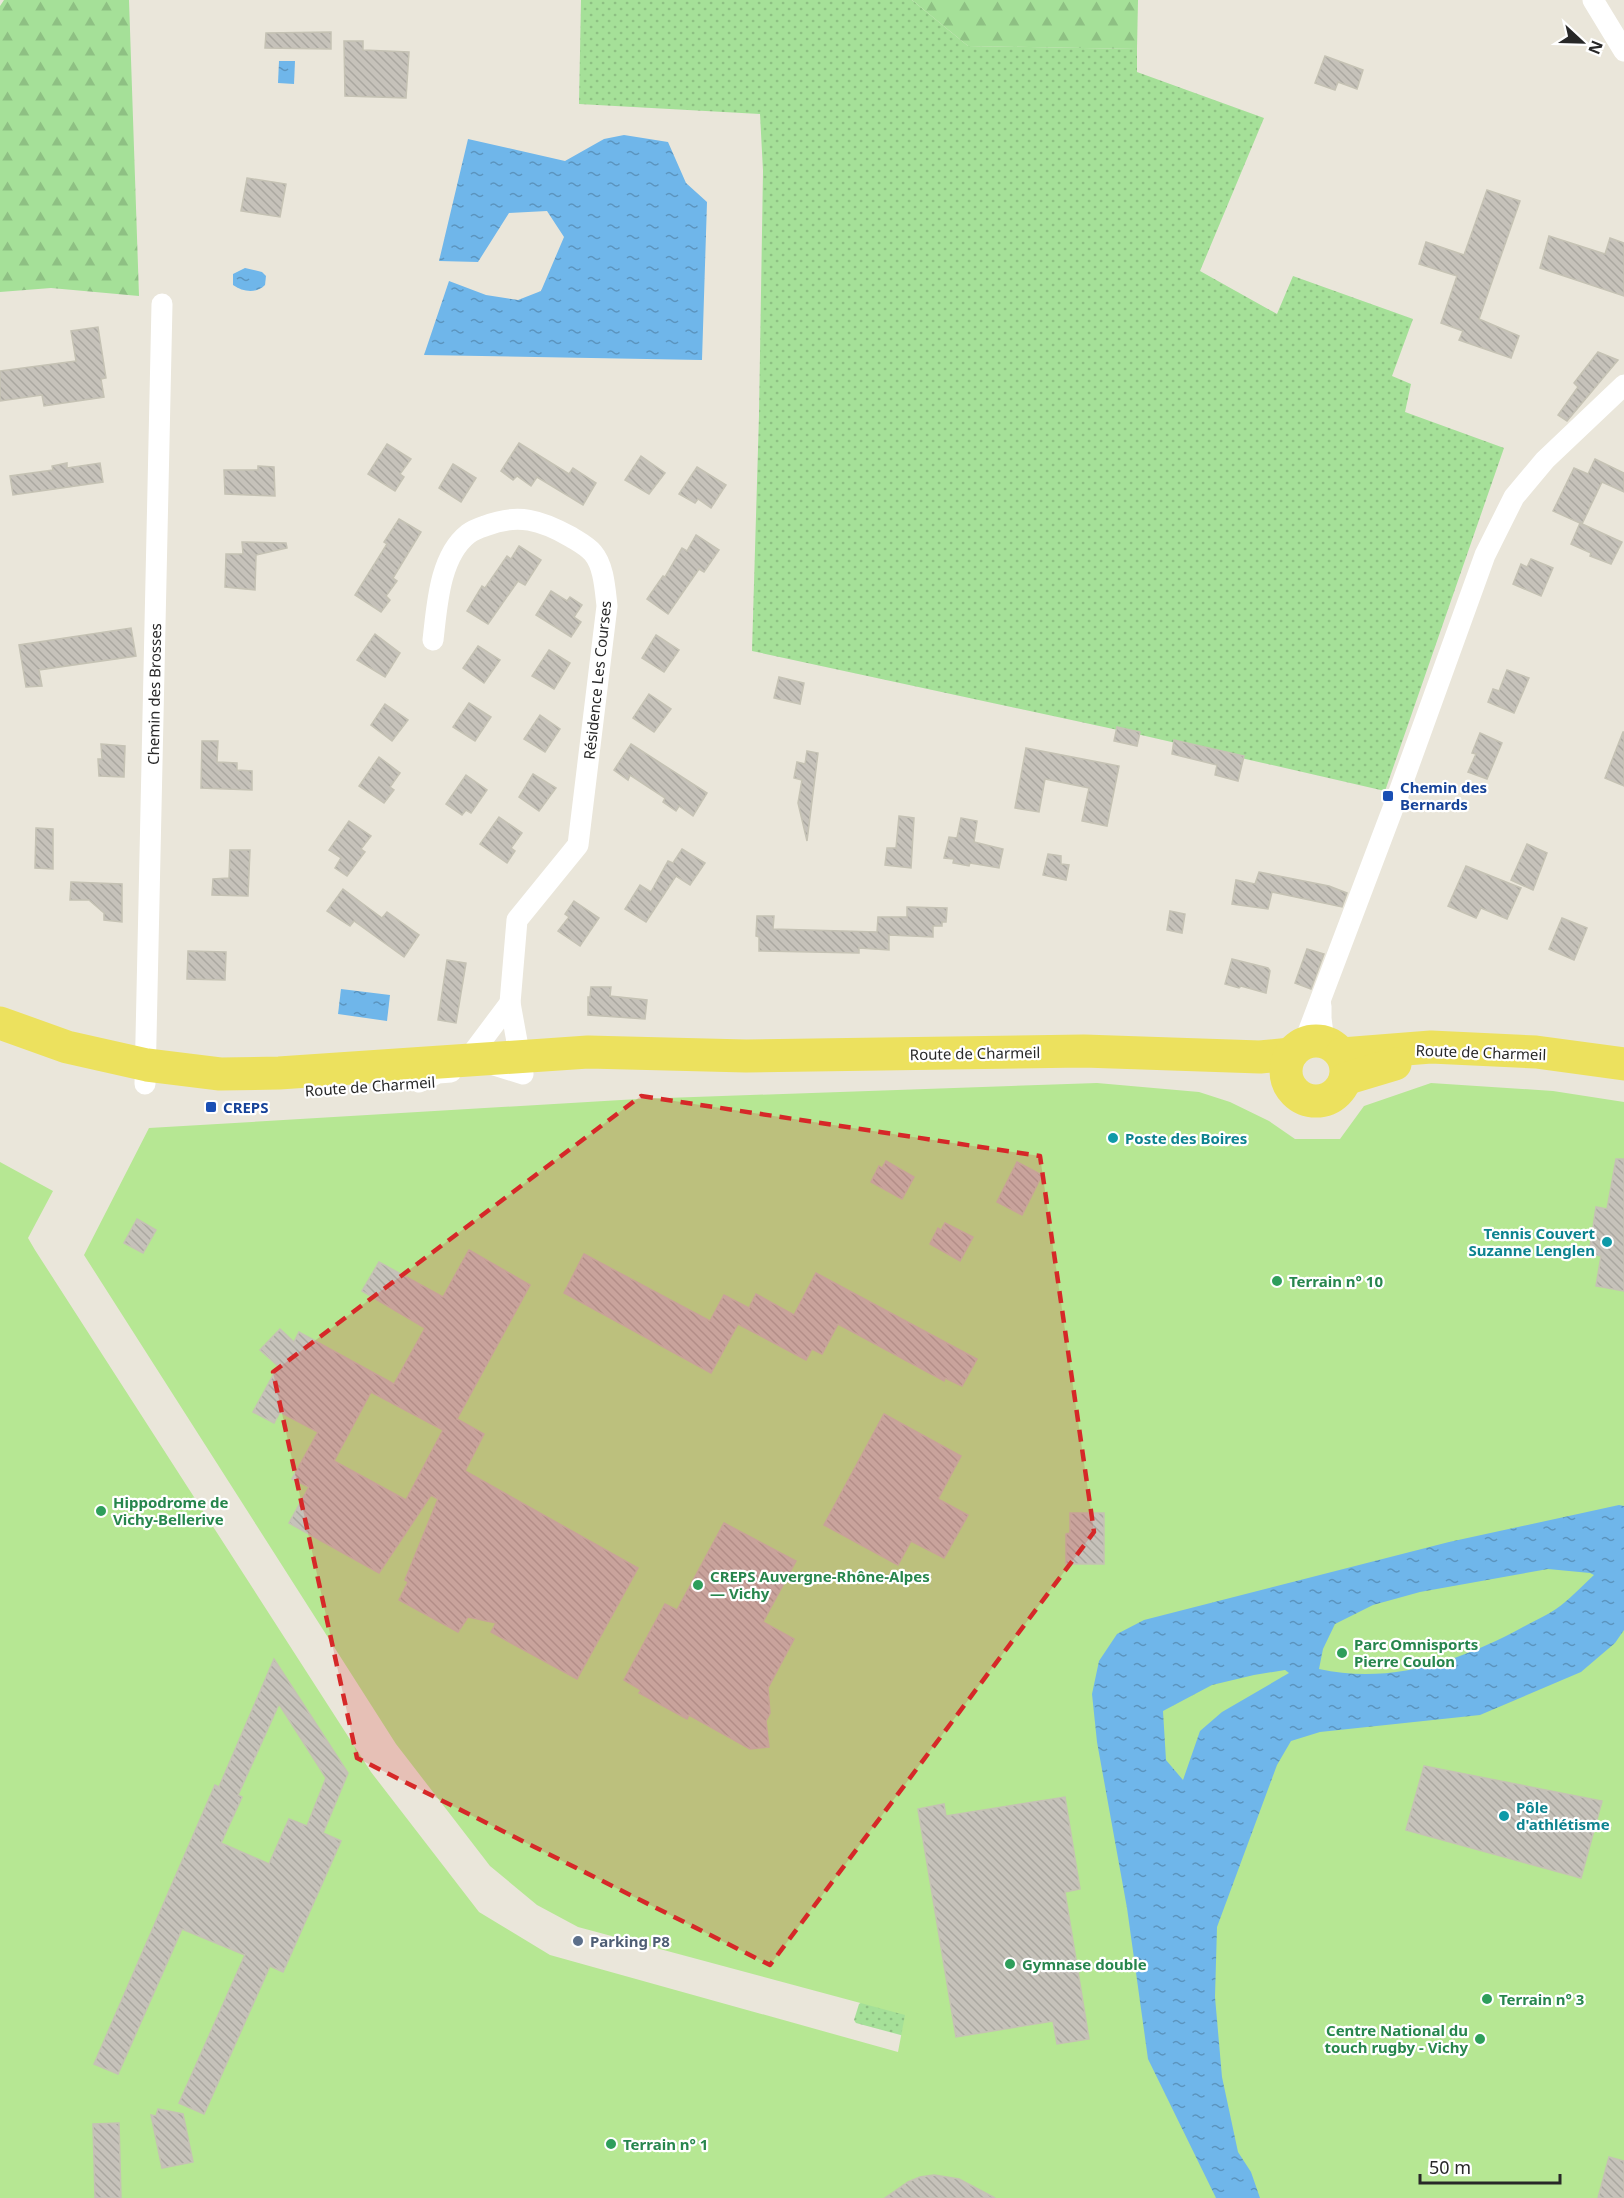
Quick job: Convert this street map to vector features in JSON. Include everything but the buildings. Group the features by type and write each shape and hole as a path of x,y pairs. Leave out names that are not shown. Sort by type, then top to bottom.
{"main road":[{"name":"Route de Charmeil","path":"0,1023 186,1090 291,1092 419,1082 504,1065 588,1052 746,1056 1084,1051 1204,1054 1259,1071 1316,1059 1400,1063 1434,1060 1622,1064"},
{"name":"Route de Charmeil","path":"0,1044 26,1055 94,1073 279,1074 504,1065"}],"street":[{"path":"1593,0 1624,51"},
{"name":"Chemin des Brosses","path":"146,1075 162,304"},
{"path":"1316,1059 1322,993 1398,795 1485,555 1514,496 1543,461 1624,385"},
{"name":"Résidence Les Courses","path":"432,640 441,580 454,551 468,534 501,520 530,519 551,525 584,544 594,554 605,582 607,606 578,845 517,920 504,1065"},
{"path":"504,1065 474,1051 510,1003"}],"highlighted area":[{"path":"641,1096 1040,1156 1094,1532 770,1965 357,1758 273,1372"}],"green space":[{"path":"4,0 129,0 139,296 51,288 0,292 0,6"},
{"path":"581,0 912,0 968,46 1137,49 1137,72 1264,118 1200,271 1277,314 1293,276 1413,319 1392,376 1411,384 1405,412 1504,448 1385,791 1141,735 752,651 763,171 760,114 579,104"},
{"path":"912,0 1138,0 1137,49 968,46"},
{"path":"1097,1083 1199,1092 1230,1102 1269,1121 1295,1139 1340,1139 1364,1106 1431,1083 1553,1091 1624,1102 1624,2198 0,2198 0,1162 53,1191 28,1238 35,1250 371,1772 479,1912 550,1955 898,2052 905,2015 578,1927 537,1905 490,1866 396,1744 84,1255 149,1128 638,1099"},
{"path":"886,1987 949,2048 856,2023 854,2020 859,2004"}],"water":[{"path":"279,61 295,61 294,84 278,83"},
{"path":"624,135 668,142 686,183 707,202 702,360 424,355 449,281 486,295 518,300 541,291 564,237 547,211 509,213 478,262 439,261 468,139 565,161 604,139"},
{"path":"245,268 262,272 266,276 265,285 258,290 249,291 233,285 233,274"},
{"path":"341,989 390,995 387,1021 338,1014"},
{"path":"1619,1505 1624,1506 1624,1630 1615,1643 1581,1672 1480,1715 1320,1732 1291,1741 1277,1765 1217,1927 1215,1997 1222,2077 1238,2152 1251,2172 1260,2198 1216,2198 1148,2059 1127,1908 1097,1742 1092,1694 1099,1661 1117,1634 1144,1620 1449,1542","holes":["1548,1569 1594,1575 1548,1614 1499,1639 1450,1659 1424,1667 1372,1674 1319,1669 1323,1649 1335,1624 1373,1605 1420,1592","1285,1670 1289,1673 1222,1712 1200,1731 1183,1780 1166,1760 1163,1711 1212,1685"]}],"place":[{"name":"Chemin des Bernards","path":"1388,796"},
{"name":"CREPS","path":"211,1107"},
{"name":"Poste des Boires","path":"1113,1138"},
{"name":"Tennis Couvert Suzanne Lenglen","path":"1607,1242"},
{"name":"Terrain n° 10","path":"1277,1281"},
{"name":"Hippodrome de Vichy-Bellerive","path":"101,1511"},
{"name":"CREPS Auvergne-Rhône-Alpes — Vichy","path":"698,1585"},
{"name":"Parc Omnisports Pierre Coulon","path":"1342,1653"},
{"name":"Pôle d'athlétisme","path":"1504,1816"},
{"name":"Parking P8","path":"578,1941"},
{"name":"Gymnase double","path":"1010,1964"},
{"name":"Terrain n° 3","path":"1487,1999"},
{"name":"Centre National du touch rugby - Vichy","path":"1480,2039"},
{"name":"Terrain n° 1","path":"611,2144"}]}
